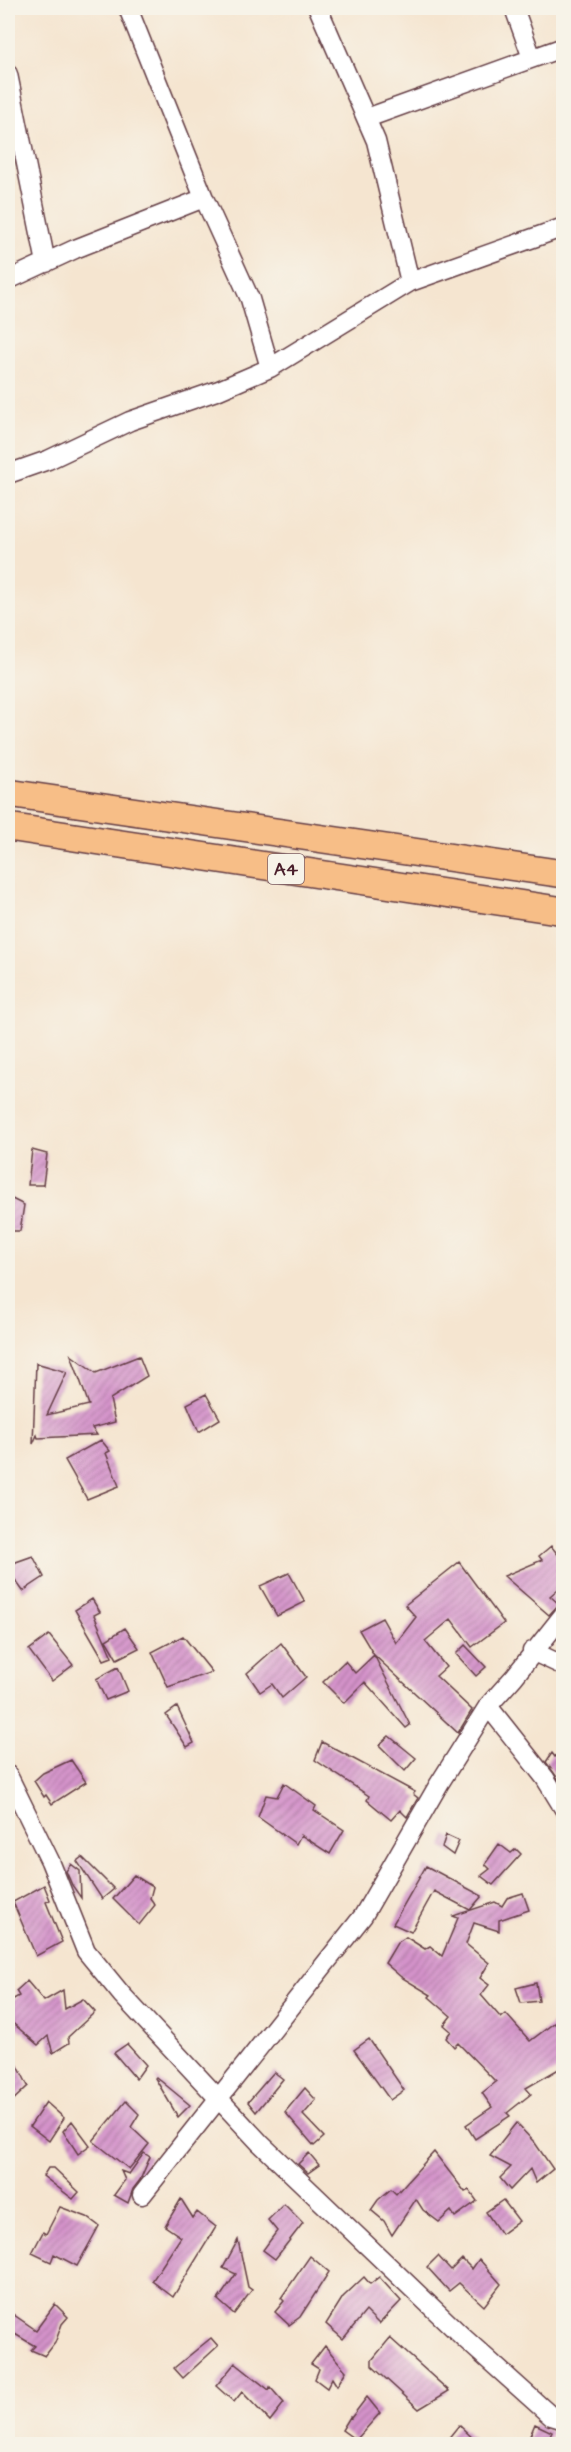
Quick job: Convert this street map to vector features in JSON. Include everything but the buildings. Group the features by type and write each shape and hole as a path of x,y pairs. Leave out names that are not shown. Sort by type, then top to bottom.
{"highway":[{"name":"A4","path":"8,793 564,874"},
{"name":"A4","path":"8,827 564,911"}],"street":[{"path":"128,8 204,198 250,299 270,368"},
{"path":"318,8 376,141 410,282"},
{"path":"514,8 532,58"},
{"path":"367,118 564,47"},
{"path":"8,74 46,263"},
{"path":"8,280 75,249 204,198"},
{"path":"8,474 48,460 130,421 219,390 270,368 410,282 564,227"},
{"path":"142,2195 363,1916 439,1784 488,1706 564,1614"},
{"path":"532,1651 564,1666"},
{"path":"488,1706 545,1778 564,1809"},
{"path":"8,1775 50,1861 86,1951 122,1995 260,2143 464,2338 551,2416 564,2420"}]}
